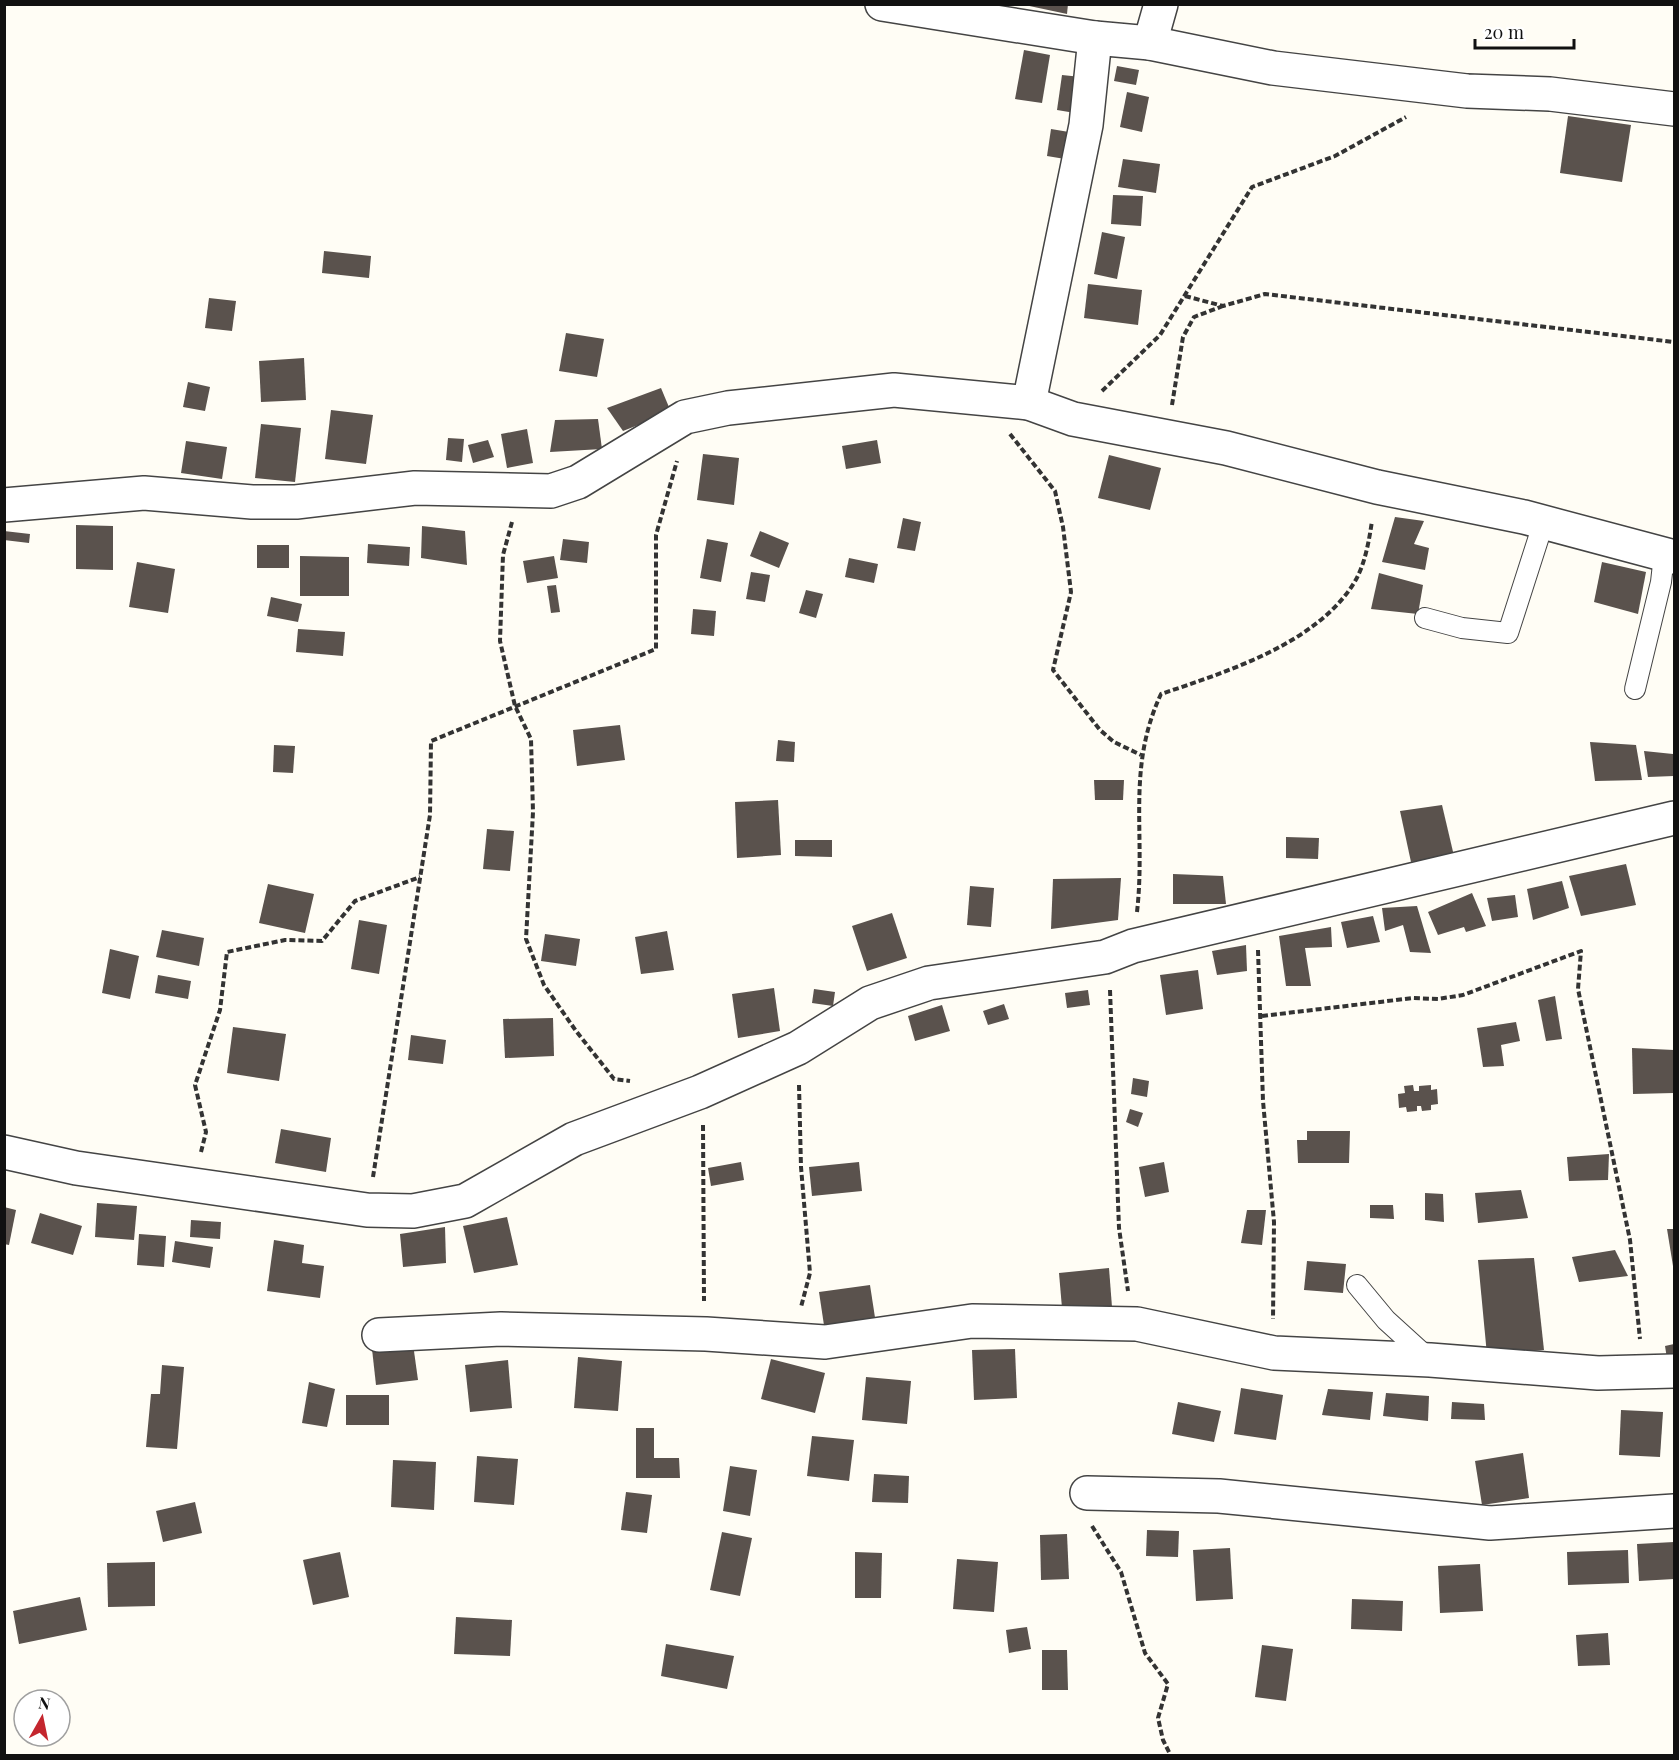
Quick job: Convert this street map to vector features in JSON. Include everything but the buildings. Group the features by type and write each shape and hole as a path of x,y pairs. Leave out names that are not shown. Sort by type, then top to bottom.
{"street":[{"path":"882,4 1095,38 1150,43 1273,68 1467,91 1550,94 1674,109"},
{"path":"1150,43 1161,4"},
{"path":"1029,403 1086,125 1095,38"},
{"path":"4,505 144,493 252,502 296,502 415,488 551,491 578,482 685,417 728,408 894,390 1029,403 1073,418 1226,448 1377,487 1544,522 1669,556"},
{"path":"4,1152 76,1168 367,1210 413,1211 465,1201 574,1139 700,1092 798,1048 870,1003 929,983 1119,952 1256,917 1674,818"},
{"path":"379,1335 501,1329 706,1334 825,1342 972,1322 1137,1324 1275,1353 1430,1360 1598,1373 1659,1372"},
{"path":"1087,1493 1219,1496 1490,1523 1674,1511"}],"lane":[{"path":"1425,618 1462,628 1508,633 1544,522"},
{"path":"1635,689 1669,556"},
{"path":"1357,1285 1386,1320 1430,1360"}],"path":[{"path":"1073,418 1160,335 1252,187 1335,156 1415,112 1424,85"},
{"path":"1152,435 1172,407 1175,375 1184,337 1194,317 1265,294 1674,342"},
{"path":"1185,296 1223,306"},
{"path":"974,398 999,420 1055,491 1063,527 1071,592 1053,670 1100,730 1114,742 1141,755"},
{"path":"367,1210 430,814 431,741 656,649 656,535 679,456"},
{"path":"1137,1324 1124,1276 1119,1228 1110,985 1119,952 1138,904 1138,790 1141,755 1149,720 1161,694 1234,670 1296,636 1330,614 1355,582 1368,546 1377,487"},
{"path":"519,492 503,555 500,641 515,706 531,739 533,812 526,939 544,985 576,1031 614,1079 636,1082"},
{"path":"193,1185 206,1132 195,1085 220,1010 227,952 285,940 322,941 355,901 420,877"},
{"path":"1256,917 1262,1016 1263,1101 1274,1222 1275,1353"},
{"path":"1262,1016 1413,998 1438,999 1463,995 1581,951 1578,989 1659,1372"},
{"path":"792,1339 810,1273 801,1167 798,1048"},
{"path":"700,1092 703,1119 702,1231 706,1334"},
{"path":"1087,1493 1092,1526 1120,1572 1145,1653 1168,1684 1158,1718 1163,1740 1171,1755"}]}
